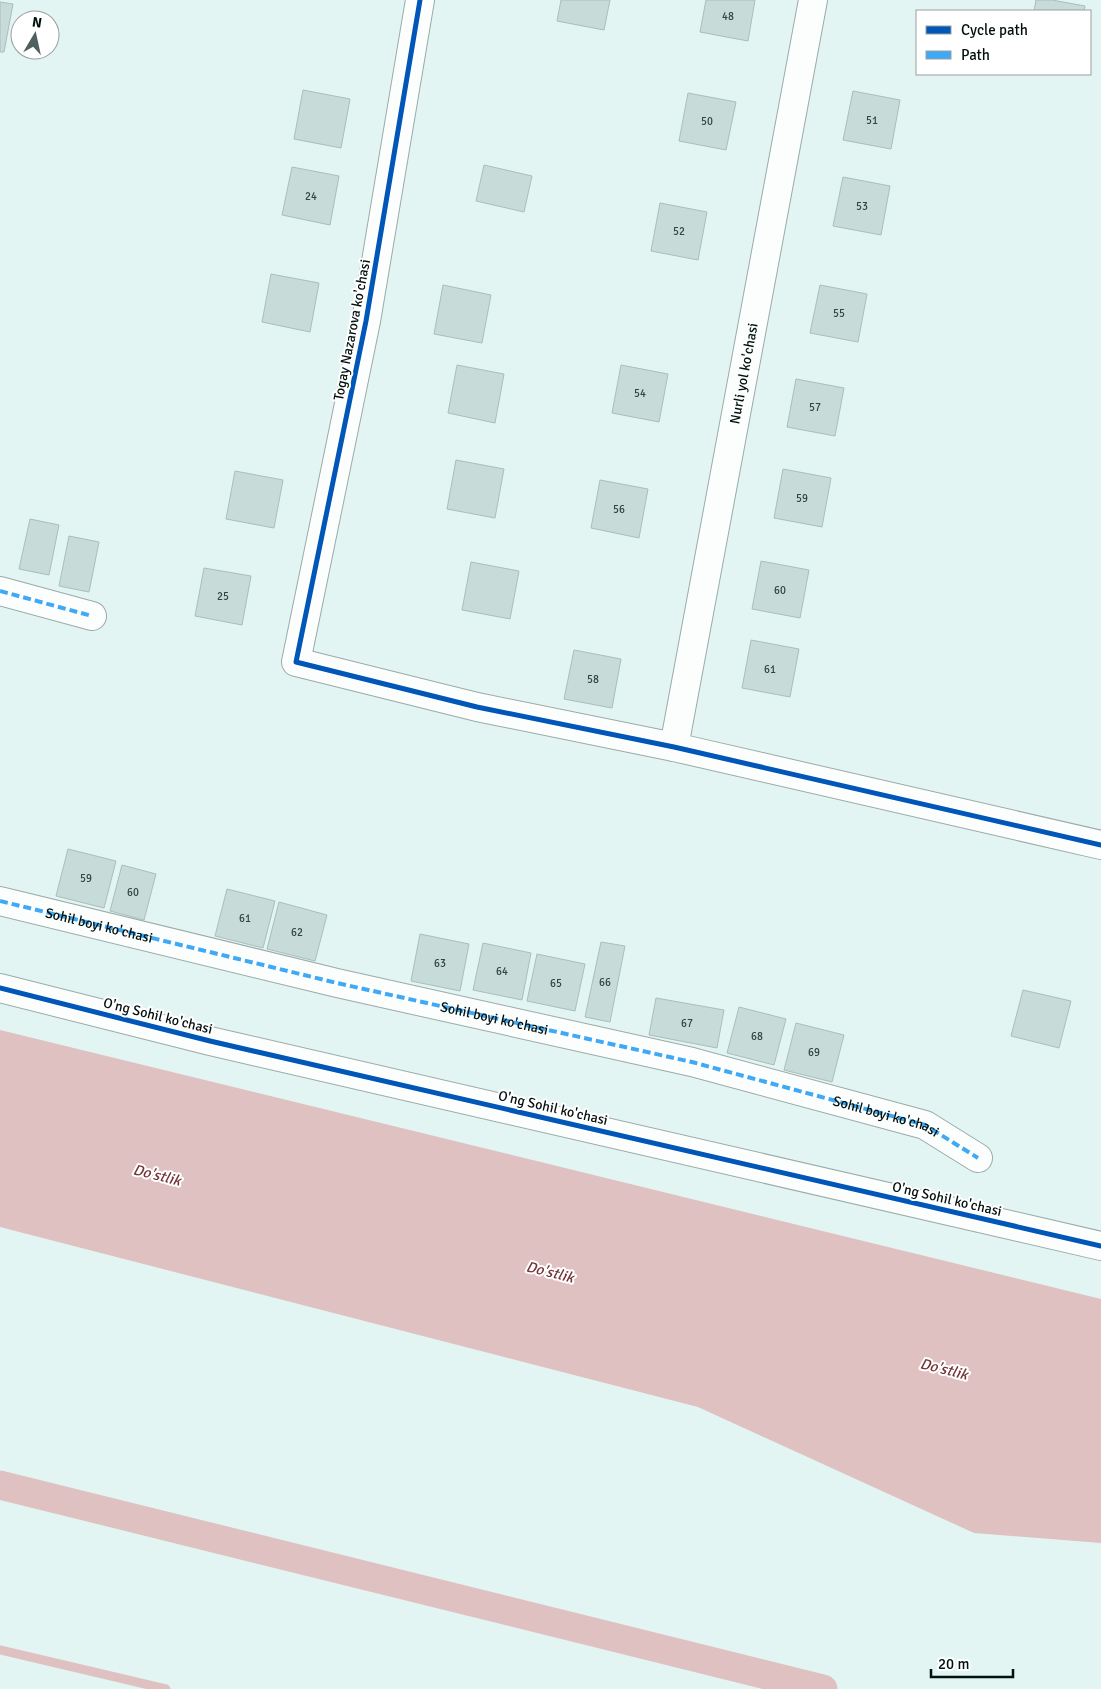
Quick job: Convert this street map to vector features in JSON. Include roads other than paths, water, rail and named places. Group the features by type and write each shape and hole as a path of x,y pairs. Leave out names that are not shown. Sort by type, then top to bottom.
{"street":[{"name":"Togay Nazarova ko'chasi","path":"420,0 366,321 296,662 476,707 674,747"},
{"name":"Nurli yol ko'chasi","path":"674,747 813,0"},
{"path":"0,591 92,616"},
{"path":"674,747 1101,845"},
{"name":"Sohil boyi ko'chasi","path":"0,902 337,983 692,1062 925,1125 978,1158"},
{"name":"O'ng Sohil ko'chasi","path":"0,988 210,1041 1101,1246"}],"water":[{"name":"Do'stlik","path":"0,1030 1101,1299 1101,1543 974,1533 698,1407 0,1227"}],"waterway":[{"path":"0,1485 823,1689"},
{"path":"0,1650 166,1689"}]}
